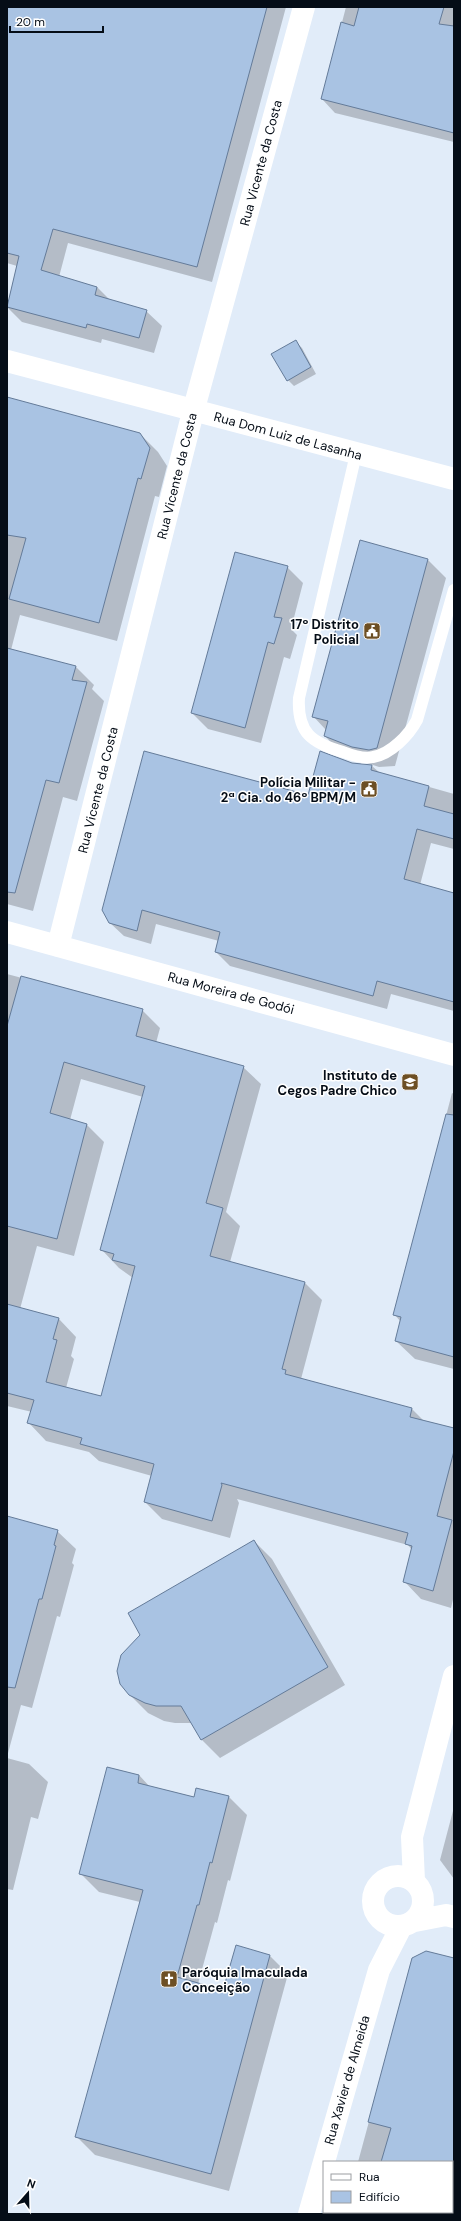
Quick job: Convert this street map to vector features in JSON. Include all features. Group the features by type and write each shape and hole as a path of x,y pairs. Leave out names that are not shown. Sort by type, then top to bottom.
{"street":[{"name":"Rua Vicente da Costa","path":"58,946 194,412 304,7"},
{"name":"Rua Dom Luiz de Lasanha","path":"7,361 454,480"},
{"name":"Rua Moreira de Godói","path":"7,932 454,1055"},
{"path":"450,1916 408,1924 387,1924 376,1915 372,1901 376,1888 386,1878 412,1837 454,1676"},
{"path":"408,1924 423,1908 418,1887 412,1837"},
{"path":"386,1878 400,1876 418,1887 450,1916"},
{"name":"Rua Xavier de Almeida","path":"376,1915 379,1970"},
{"name":"Rua Xavier de Almeida","path":"324,2161 379,1970 408,1924"},
{"name":"Rua Xavier de Almeida","path":"309,2214 323,2165"}],"lane":[{"path":"356,454 299,698 298,712 310,739 324,747 350,755 373,758 396,746 410,731 416,720 454,590"}],"building":[{"path":"7,7 267,7 197,267 53,229 41,270 97,287 95,295 147,310 139,338 87,324 86,328 7,307 19,256 7,253"},
{"path":"359,7 444,7 439,24 454,26 454,133 321,99 341,22 354,26"},
{"path":"296,340 311,367 287,381 271,354"},
{"path":"7,397 140,433 150,448 141,479 138,478 99,623 9,599 26,538 7,535"},
{"path":"360,540 428,559 377,748 369,750 352,747 324,736 328,721 312,717"},
{"path":"235,552 288,566 274,617 282,618 274,644 268,642 245,728 191,713"},
{"path":"7,648 76,666 72,680 87,682 59,783 46,780 15,893 7,892"},
{"path":"144,751 308,795 320,751 352,763 372,765 371,770 429,786 424,806 454,814 454,839 417,829 404,879 454,893 454,1002 377,981 373,996 215,952 220,932 142,910 137,931 109,923 102,910"},
{"path":"21,976 143,1009 136,1036 244,1066 206,1203 223,1208 210,1256 305,1282 282,1369 286,1370 285,1374 412,1408 410,1417 454,1428 454,1451 437,1516 452,1520 433,1591 403,1582 412,1546 405,1544 408,1533 221,1483 222,1485 212,1521 144,1502 154,1464 80,1444 82,1438 27,1423 34,1400 7,1393 7,1304 59,1318 53,1339 57,1340 46,1382 101,1396 135,1266 112,1260 114,1254 100,1250 145,1086 64,1062 50,1113 87,1124 57,1239 7,1226 7,1026"},
{"path":"446,1114 454,1115 454,1357 395,1341 401,1317 393,1315"},
{"path":"7,1516 58,1530 54,1545 56,1546 42,1599 39,1599 15,1688 7,1687"},
{"path":"254,1540 328,1667 201,1740 181,1706 156,1706 145,1703 129,1695 120,1684 117,1671 121,1655 140,1635 128,1613"},
{"path":"107,1767 139,1775 138,1783 194,1797 196,1788 229,1796 212,1863 210,1862 199,1905 197,1905 177,1977 223,1990 236,1945 270,1955 211,2174 75,2137 143,1890 79,1874"},
{"path":"426,1951 454,1958 454,2162 381,2161 391,2128 368,2122 412,1958"}],"place":[{"name":"17º Distrito Policial","path":"372,631"},
{"name":"Polícia Militar - 2ª Cia. do 46º BPM/M","path":"369,789"},
{"name":"Instituto de Cegos Padre Chico","path":"410,1082"},
{"name":"Paróquia Imaculada Conceição","path":"169,1979"}]}
